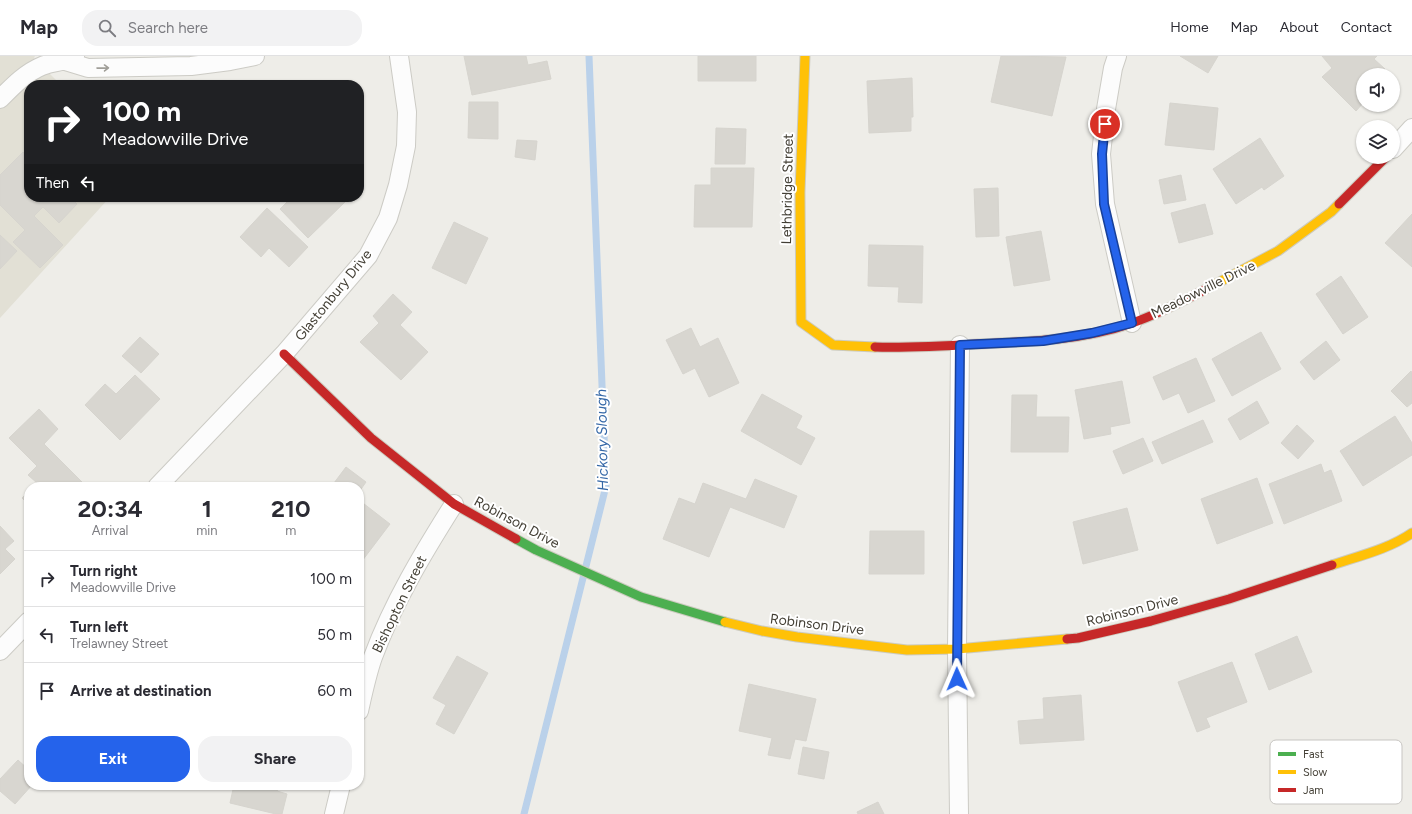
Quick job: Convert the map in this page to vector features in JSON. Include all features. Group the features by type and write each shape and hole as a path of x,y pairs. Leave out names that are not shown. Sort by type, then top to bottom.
{"street":[{"path":"0,99 19,80 42,66 68,58 88,68 191,66 230,62 255,56"},
{"name":"Glastonbury Drive","path":"162,482 284,354 368,256 388,218 398,186 406,146 407,112 399,56"},
{"name":"Lethbridge Street","path":"801,322 800,192 805,56"},
{"path":"1117,56 1113,68 1106,109 1102,154 1104,204 1132,323"},
{"path":"1400,141 1412,128"},
{"name":"Meadowville Drive","path":"801,322 833,345 883,347 1043,341 1092,333 1132,323 1187,299 1278,251 1331,212 1379,164"},
{"path":"959,814 956,649 960,345"},
{"name":"Robinson Drive","path":"284,354 371,438 454,504 536,550 641,597 762,632 907,650 956,649 1036,643 1078,638 1151,621 1229,599 1363,555 1403,539 1412,533"},
{"name":"Bishopton Street","path":"364,691 372,658 395,605 421,556 454,504"},
{"path":"0,651 24,626"},
{"path":"334,814 340,790"}],"shaded area":[{"path":"0,56 35,56 34,58 56,80 24,80 24,202 105,202 0,318"}],"building":[{"path":"464,56 526,56 528,65 547,61 551,79 472,95"},
{"path":"698,56 756,56 756,81 698,81"},
{"path":"1001,56 1066,57 1052,116 991,102"},
{"path":"1180,56 1218,56 1208,73"},
{"path":"1322,56 1377,56 1374,59 1384,68 1356,68 1356,111 1322,77 1332,68"},
{"path":"912,78 913,117 911,117 911,131 869,133 867,81"},
{"path":"469,102 498,102 498,139 468,138"},
{"path":"1170,103 1218,108 1214,150 1165,145"},
{"path":"716,128 746,129 745,164 715,164"},
{"path":"1260,138 1284,176 1264,190 1262,187 1236,204 1213,169"},
{"path":"517,140 537,141 535,160 515,157"},
{"path":"23,152 24,202 75,202 77,204 59,223 43,207 34,216 63,245 40,268 13,242 25,230 0,205 0,175"},
{"path":"711,168 754,168 752,227 694,227 695,185 711,185"},
{"path":"1181,175 1186,200 1164,204 1159,180"},
{"path":"998,188 999,236 976,237 974,189"},
{"path":"287,202 345,202 308,238 280,209"},
{"path":"1205,204 1213,234 1179,243 1171,213"},
{"path":"267,208 308,247 289,267 269,248 261,257 240,237"},
{"path":"1412,214 1412,267 1385,243"},
{"path":"454,222 488,238 466,284 432,268"},
{"path":"1041,231 1050,280 1014,286 1006,237"},
{"path":"0,235 17,251 0,269"},
{"path":"869,245 923,246 922,303 898,302 899,287 868,286"},
{"path":"1341,276 1368,317 1343,334 1316,294"},
{"path":"393,294 412,312 400,325 428,352 401,380 360,342 379,323 373,316"},
{"path":"691,328 700,347 718,338 739,383 709,397 695,368 683,374 666,340"},
{"path":"1261,332 1281,369 1232,396 1212,359"},
{"path":"140,337 159,354 141,373 122,356"},
{"path":"1326,341 1340,360 1314,380 1300,362"},
{"path":"1196,358 1215,401 1188,413 1179,393 1163,400 1153,377"},
{"path":"1411,371 1412,403 1407,407 1391,391"},
{"path":"135,375 160,399 120,440 85,405 105,384 116,394"},
{"path":"1122,381 1130,423 1110,427 1111,434 1084,439 1075,390"},
{"path":"762,394 802,416 796,428 815,438 801,465 741,431"},
{"path":"1012,395 1037,395 1036,417 1069,417 1068,452 1011,452"},
{"path":"1257,401 1269,423 1240,440 1228,419"},
{"path":"39,409 58,429 44,444 82,482 36,482 28,475 37,466 9,438"},
{"path":"1395,416 1412,443 1412,455 1363,486 1340,451"},
{"path":"1203,420 1213,442 1162,464 1152,442"},
{"path":"1297,425 1314,441 1298,459 1281,443"},
{"path":"1143,438 1153,461 1123,474 1113,451"},
{"path":"1321,464 1324,473 1331,470 1342,501 1284,524 1269,484"},
{"path":"346,467 366,482 364,485 364,482 335,482"},
{"path":"1257,478 1273,523 1217,544 1201,499"},
{"path":"755,479 797,496 784,528 730,507 709,557 663,539 679,498 695,504 703,483 746,499"},
{"path":"364,504 390,524 364,558"},
{"path":"1127,508 1138,550 1083,564 1073,522"},
{"path":"0,526 14,541 5,549 15,559 0,574"},
{"path":"870,531 924,531 924,574 869,574"},
{"path":"1297,636 1312,672 1269,690 1255,654"},
{"path":"457,656 488,673 454,734 436,724 446,705 433,698"},
{"path":"1232,662 1247,702 1206,718 1210,727 1197,732 1178,682"},
{"path":"749,684 816,699 806,741 795,739 790,759 768,755 772,738 739,731"},
{"path":"1081,695 1084,740 1020,744 1018,721 1044,719 1043,698"},
{"path":"803,747 829,752 824,779 798,774"},
{"path":"18,760 24,765 24,790 28,790 15,804 0,791 0,779"},
{"path":"233,790 277,790 287,794 282,814 276,814 230,803"},
{"path":"878,802 884,814 858,814 857,812"}],"waterway":[{"name":"Hickory Slough","path":"524,814 606,486 589,56"}],"traffic: fast":[{"path":"516,539 536,550 641,597 725,622"}],"traffic: slow":[{"path":"805,56 800,192 801,322 833,345 875,347"},
{"path":"1210,287 1278,251 1331,212 1339,204"},
{"path":"1332,565 1384,548 1412,533"},
{"path":"725,622 762,631 797,637 907,650 957,649 1067,639"}],"traffic: jam":[{"path":"1339,204 1379,164"},
{"path":"875,347 926,347 1076,337 1114,329 1132,323 1172,306 1210,287"},
{"path":"284,354 371,438 454,504 516,539"},
{"path":"1067,639 1078,638 1151,621 1229,599 1332,565"}],"route":[{"path":"957,679 956,649 960,345 1043,341 1092,333 1132,323 1104,204 1102,154 1105,124"}]}
